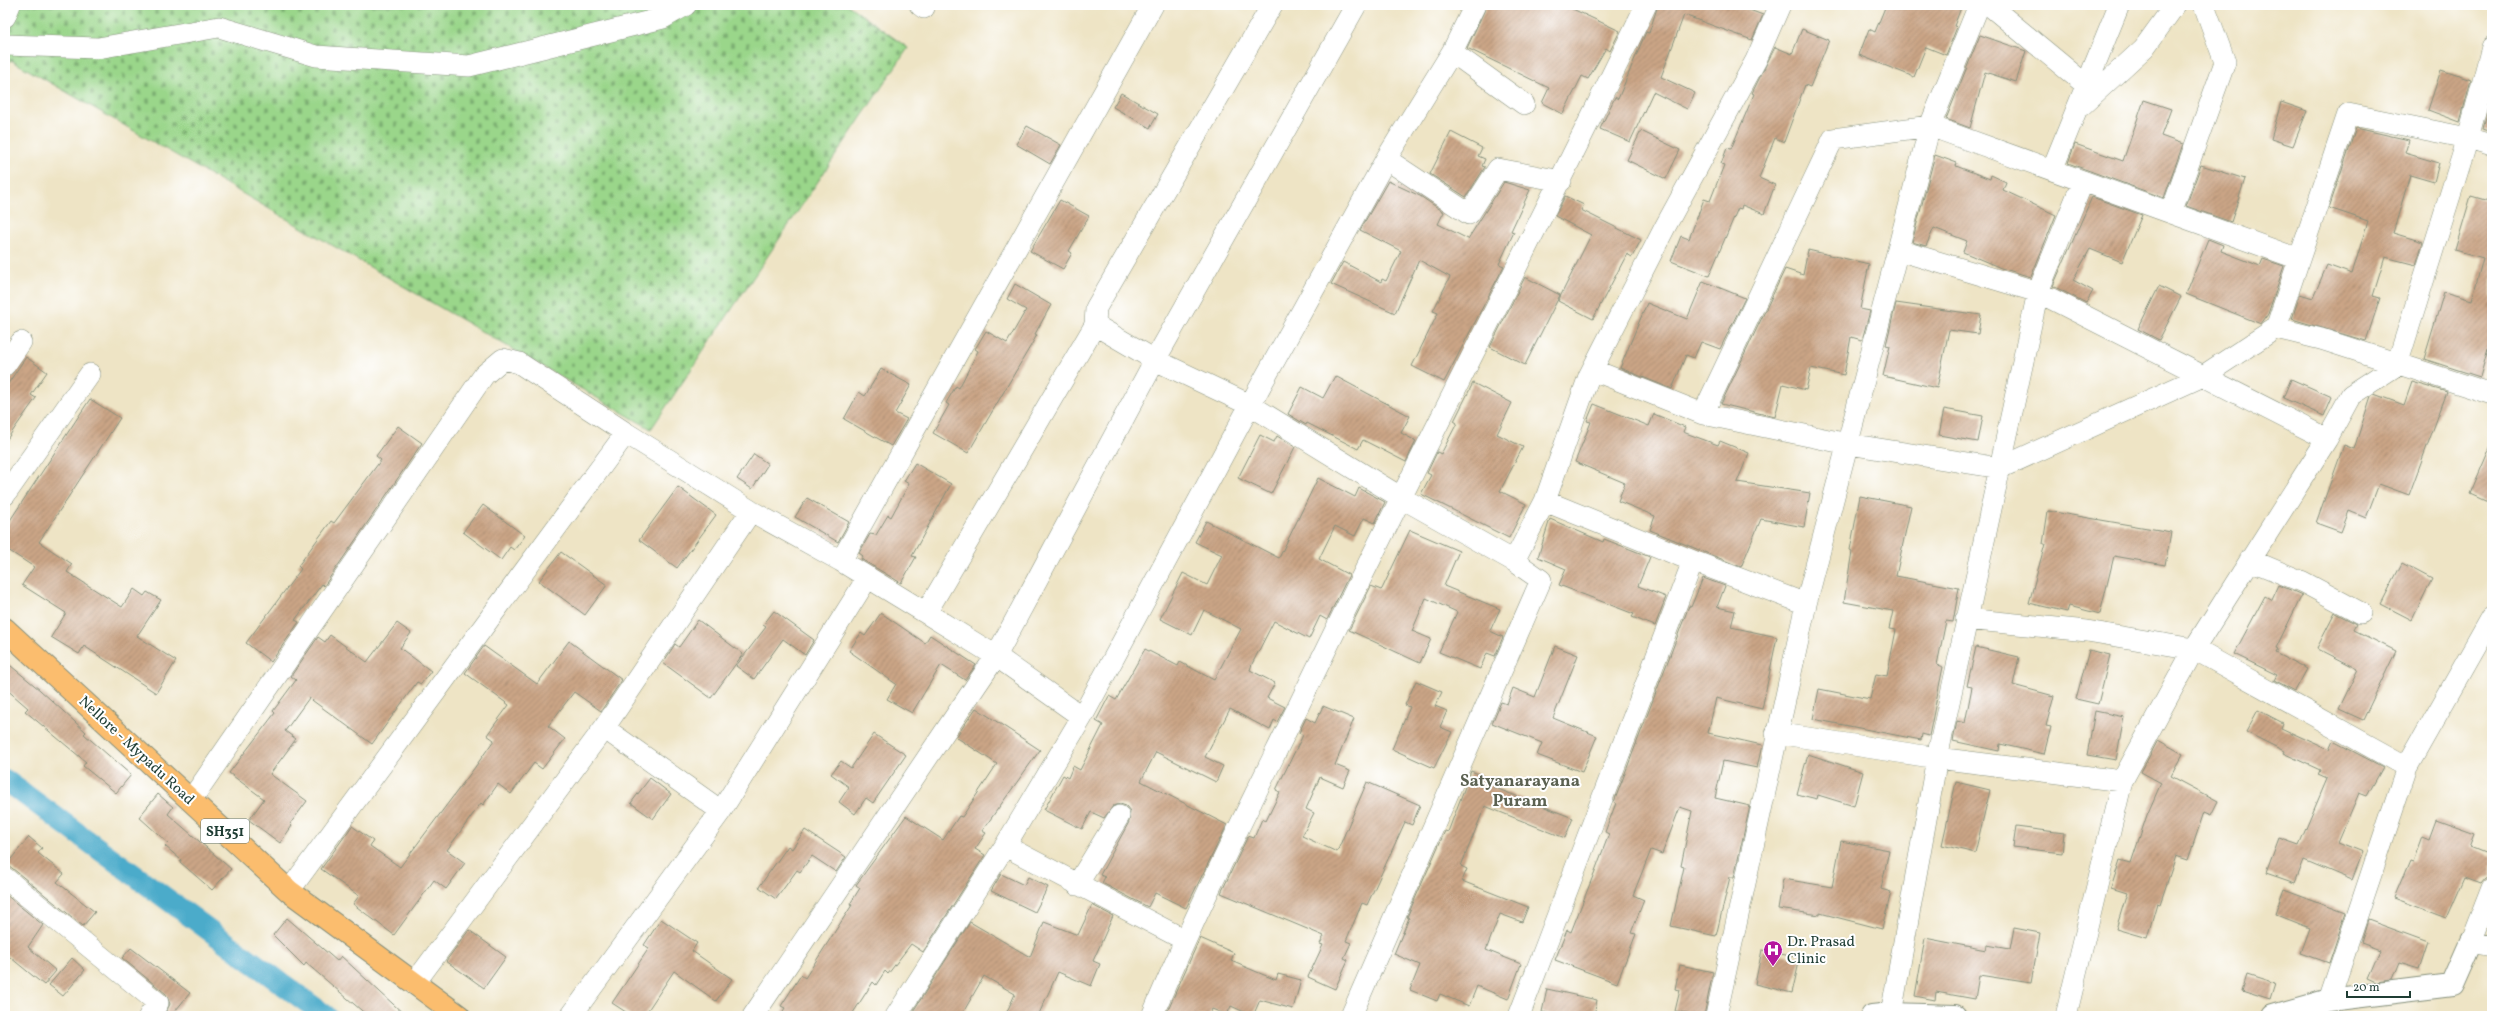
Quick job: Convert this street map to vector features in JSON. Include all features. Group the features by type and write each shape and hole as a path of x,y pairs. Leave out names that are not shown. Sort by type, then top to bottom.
{"main road":[{"name":"Nellore - Mypadu Road","path":"5,629 290,891 459,1016"}],"street":[{"path":"5,17 10,5"},
{"path":"5,45 98,48 218,27 316,56 469,66 663,18 686,5"},
{"path":"841,561 1153,5"},
{"path":"926,612 1095,325 1096,308 1272,5"},
{"path":"753,1016 996,656 1155,360 1356,5"},
{"path":"896,1016 1005,846 1082,717 1250,405 1386,159 1452,52 1475,5"},
{"path":"1152,1016 1185,940 1400,497 1561,182 1646,5"},
{"path":"1514,561 1545,501 1593,370 1665,227 1756,60 1780,5"},
{"path":"1716,1016 1776,733 1806,604 1930,126 1979,5"},
{"path":"1990,5 2086,85"},
{"path":"2052,170 2119,5"},
{"path":"2076,111 2144,48 2175,5"},
{"path":"2171,213 2225,62 2204,5"},
{"path":"2066,1016 2122,781 2194,649 2327,439 2351,395 2397,365 2468,138 2492,47"},
{"path":"1452,52 1524,104"},
{"path":"1593,370 1703,414 1848,444 2000,468 2203,376 2276,328 2348,114 2468,138 2492,145"},
{"path":"1703,414 1833,139 1930,126 2299,259"},
{"path":"1386,159 1469,214 1498,169 1561,182"},
{"path":"1955,1016 1882,1015 1966,619 2038,292 2083,181"},
{"path":"1898,250 2038,292 2327,439"},
{"path":"1095,325 1155,360 1250,405 1400,497 1514,561 1541,580 1351,1016"},
{"path":"2276,328 2320,339 2397,365 2492,394"},
{"path":"5,366 21,342"},
{"path":"191,800 484,375 503,359 519,363 626,433 751,511 841,561 926,612 996,656 1082,717"},
{"path":"5,495 90,374"},
{"path":"290,891 626,433"},
{"path":"1545,501 1693,561 1806,604"},
{"path":"414,984 604,728 751,511"},
{"path":"2250,560 2303,582 2361,613"},
{"path":"1519,1016 1693,561"},
{"path":"571,1016 721,811 868,577"},
{"path":"2329,1000 2407,767 2492,617"},
{"path":"1966,619 2087,631 2194,649 2407,767"},
{"path":"604,728 721,811"},
{"path":"1776,733 1937,758 2122,781"},
{"path":"1078,885 1119,816"},
{"path":"1005,846 1185,940"},
{"path":"5,878 158,1003 149,1016"},
{"path":"2273,1016 2329,1000 2452,985 2482,944 2492,888"}],"green space":[{"path":"5,5 848,5 908,48 651,429 11,60 5,66"}],"building":[{"path":"1487,5 1564,5 1620,31 1610,51 1606,48 1588,79 1582,76 1563,114 1542,103 1549,88 1467,48"},
{"path":"1658,5 1736,5 1763,15 1752,40 1684,15 1661,77 1695,93 1687,109 1653,92 1630,142 1600,129 1615,97 1618,99 1646,32 1649,33"},
{"path":"1886,5 1962,5 1954,26 1957,27 1946,55 1926,47 1914,77 1859,55 1869,29 1875,32"},
{"path":"1802,29 1829,40 1810,87 1805,85 1784,142 1775,138 1759,178 1775,185 1764,214 1742,205 1741,209 1738,208 1709,276 1671,261 1681,236 1689,239 1704,199 1710,201 1724,165 1721,164 1727,148 1731,149 1754,94 1752,93 1775,47 1792,54"},
{"path":"1980,35 2026,51 2016,82 1985,72 1970,128 1946,119"},
{"path":"2441,70 2471,80 2460,122 2428,110"},
{"path":"1121,93 1158,114 1150,128 1113,107"},
{"path":"2492,94 2492,132 2483,129"},
{"path":"2144,100 2171,109 2161,136 2183,144 2164,198 2068,163 2075,144 2123,161"},
{"path":"2281,102 2307,111 2293,146 2271,139"},
{"path":"1027,126 1061,145 1050,164 1016,144"},
{"path":"2356,128 2409,140 2405,153 2439,163 2434,182 2410,175 2393,233 2423,242 2416,265 2385,257 2373,296 2380,298 2366,341 2292,319 2300,294 2313,298 2327,265 2352,274 2368,221 2329,208"},
{"path":"1641,131 1680,150 1666,179 1627,160"},
{"path":"1451,132 1482,148 1478,156 1485,159 1482,166 1485,167 1466,197 1430,174"},
{"path":"1935,155 1957,163 1956,166 1990,179 1991,175 2006,182 2003,190 2056,215 2031,277 2001,268 1963,252 1967,241 1934,228 1926,246 1912,242"},
{"path":"2201,165 2245,179 2231,222 2186,206"},
{"path":"1388,181 1420,196 1444,212 1438,224 1468,239 1504,182 1530,190 1511,231 1514,232 1499,264 1504,266 1444,382 1412,366 1438,313 1433,311 1450,277 1419,260 1395,313 1331,284 1343,262 1381,282 1382,279 1386,281 1401,251 1360,230"},
{"path":"1565,196 1584,205 1581,210 1641,240 1632,257 1627,254 1593,319 1558,301 1591,235 1555,216"},
{"path":"2471,196 2492,202 2492,335 2480,377 2424,359 2444,292 2472,300 2483,258 2455,250"},
{"path":"2092,197 2142,215 2122,262 2090,249 2073,280 2093,291 2086,303 2053,286"},
{"path":"1060,200 1089,216 1069,251 1072,253 1063,269 1030,251"},
{"path":"2208,239 2223,245 2221,251 2260,266 2263,259 2284,266 2268,314 2261,324 2186,294"},
{"path":"1808,250 1869,264 1860,309 1870,311 1862,340 1851,337 1844,375 1811,368 1806,390 1783,384 1775,417 1721,404 1785,269 1803,275"},
{"path":"1525,277 1560,295 1525,365 1490,347"},
{"path":"1703,281 1745,298 1720,349 1701,342 1694,358 1686,355 1672,389 1620,368 1647,303 1687,319"},
{"path":"1015,284 1051,305 1035,334 1037,335 968,453 933,433 949,405 946,403 956,386 959,388 978,351 975,349 986,331 1007,343 1026,310 1007,299"},
{"path":"2159,286 2181,297 2159,340 2138,329"},
{"path":"1896,303 1981,315 1978,334 1949,330 1937,388 1883,376 1890,346 1886,345"},
{"path":"26,357 47,372 31,395 36,398 5,442 5,388"},
{"path":"881,369 911,385 895,413 907,419 891,446 844,419 859,392 865,396"},
{"path":"1335,376 1410,416 1401,433 1416,441 1406,462 1363,440 1358,449 1307,423 1306,425 1288,414 1302,387 1323,398"},
{"path":"2291,379 2332,397 2324,416 2283,398"},
{"path":"2412,382 2447,392 2409,495 2379,484 2366,518 2349,511 2341,532 2316,523 2344,445 2354,449 2371,396 2374,394 2404,405"},
{"path":"1473,383 1512,403 1497,434 1523,447 1500,491 1526,504 1509,538 1421,494 1431,475 1427,473 1437,452 1441,454 1457,423 1454,421"},
{"path":"90,399 120,418 39,542 72,564 67,572 122,607 134,589 144,596 147,592 161,600 137,636 176,661 156,693 84,646 79,654 51,637 66,613 22,585 34,567 5,548 5,528"},
{"path":"1594,404 1649,426 1654,414 1685,427 1683,432 1718,445 1720,441 1749,453 1737,482 1810,493 1804,527 1761,519 1741,567 1650,530 1655,516 1618,501 1625,483 1575,462 1591,422 1587,421"},
{"path":"1944,409 1983,416 1978,442 1939,435"},
{"path":"398,426 422,443 324,586 322,584 295,620 299,622 271,662 246,643 301,569 298,566 331,521 334,523 381,460 376,456"},
{"path":"1260,435 1274,442 1277,436 1295,447 1271,494 1238,478"},
{"path":"2492,443 2492,504 2470,494"},
{"path":"754,454 768,464 752,489 737,479"},
{"path":"915,463 951,484 912,556 916,557 901,583 861,559 863,556 859,553 870,534 876,535 888,515 891,517 909,484 904,481"},
{"path":"1318,478 1355,497 1359,488 1385,502 1375,523 1364,518 1355,536 1335,526 1319,559 1349,575 1327,620 1320,616 1309,639 1274,621 1252,664 1250,670 1275,683 1267,698 1285,707 1277,722 1274,720 1270,730 1230,709 1205,757 1223,766 1216,782 1156,752 1141,781 1227,825 1186,908 1155,893 1148,907 1102,883 1105,877 1100,875 1129,822 1130,811 1126,806 1120,804 1113,806 1104,818 1091,812 1082,829 1044,810 1063,775 1068,778 1073,766 1080,770 1103,725 1096,721 1109,696 1116,700 1145,649 1178,666 1180,662 1214,680 1241,629 1204,610 1192,635 1160,619 1183,573 1207,585 1222,555 1195,542 1206,521 1279,558"},
{"path":"678,487 716,515 677,568 639,540"},
{"path":"1860,496 1911,506 1896,576 1959,588 1953,622 1946,621 1937,665 1943,667 1929,736 1922,734 1921,740 1813,719 1819,689 1870,699 1876,674 1887,676 1896,630 1889,629 1893,611 1844,602 1852,551 1850,550"},
{"path":"807,498 849,522 838,542 795,517"},
{"path":"483,505 525,536 514,550 510,547 501,560 463,532"},
{"path":"2048,511 2171,532 2165,565 2114,556 2100,614 2069,606 2067,612 2029,603 2045,544 2043,544"},
{"path":"1550,519 1603,542 1604,539 1650,557 1638,586 1666,597 1655,626 1632,617 1634,614 1559,585 1566,569 1538,557"},
{"path":"1410,530 1459,551 1444,586 1500,609 1490,631 1503,637 1495,656 1487,653 1480,669 1439,652 1457,612 1426,598 1412,631 1431,639 1420,663 1349,630 1371,586 1381,590 1382,589"},
{"path":"561,552 607,585 585,615 539,581"},
{"path":"2402,563 2432,579 2412,620 2381,604"},
{"path":"1703,578 1725,586 1717,607 1735,611 1731,627 1777,637 1762,709 1716,698 1708,733 1762,745 1757,768 1723,761 1715,798 1750,806 1734,877 1730,877 1716,936 1671,926 1684,867 1681,866 1692,811 1680,807 1662,854 1651,850 1633,895 1644,900 1631,933 1636,934 1617,983 1555,960 1567,930 1571,932 1595,871 1609,834 1605,832 1616,803 1614,802 1689,606 1691,607"},
{"path":"2279,585 2302,595 2276,648 2278,649 2276,653 2307,669 2295,691 2274,680 2277,675 2234,654 2265,596 2272,600"},
{"path":"774,611 814,640 805,655 783,639 754,679 736,666 766,627 763,625"},
{"path":"881,613 925,643 930,635 976,665 965,680 941,665 912,713 887,699 896,684 849,651 861,633 865,636"},
{"path":"2335,613 2357,624 2354,630 2396,651 2363,720 2339,709 2358,669 2317,648"},
{"path":"698,620 743,654 711,698 663,663 675,644 679,647"},
{"path":"397,623 411,633 400,648 431,671 421,684 417,682 372,744 309,698 285,731 296,739 270,774 307,801 290,824 292,826 280,843 249,820 264,799 229,773 275,713 273,711 296,680 291,676 318,637 325,642 330,635 367,662"},
{"path":"569,641 622,680 601,711 574,692 548,726 565,739 542,769 534,763 511,794 498,784 483,805 481,803 447,850 465,863 446,889 434,880 394,935 353,904 359,896 321,869 352,826 373,841 370,846 400,867 473,770 494,740 487,735 509,705 465,673 484,646 537,684"},
{"path":"1555,646 1578,655 1553,718 1597,736 1582,772 1537,755 1542,743 1492,723 1501,702 1507,704 1513,688 1535,697"},
{"path":"1976,647 2019,657 2013,685 2054,696 2046,726 2051,727 2044,754 2000,744 1999,751 1953,741 1957,721 1965,723 1972,687 1967,686"},
{"path":"2089,650 2110,655 2098,704 2076,699"},
{"path":"5,661 40,690 86,732 84,734 131,775 116,793 83,766 86,762 25,711 28,708 5,688"},
{"path":"1416,681 1442,692 1435,706 1447,711 1440,727 1452,732 1434,768 1392,749 1410,707 1405,705"},
{"path":"1323,706 1354,719 1335,765 1350,771 1343,787 1320,777 1306,809 1314,813 1302,836 1337,852 1367,782 1420,805 1412,825 1405,822 1367,905 1362,903 1346,941 1351,943 1344,958 1348,960 1335,989 1308,977 1323,945 1320,944 1324,936 1221,893 1248,836 1254,838 1262,819 1266,821 1280,792 1276,790 1303,735 1299,733 1306,718 1315,723"},
{"path":"976,708 1040,750 982,831 986,833 975,849 985,855 923,952 911,944 888,974 885,971 876,985 873,982 851,1016 780,1016 785,1008 781,1006 801,975 805,978 852,905 850,904 860,888 856,885 906,816 943,840 959,816 962,817 997,764 956,737"},
{"path":"2258,710 2283,723 2281,728 2329,750 2333,741 2383,767 2367,796 2359,793 2338,842 2363,852 2352,880 2304,860 2295,883 2266,873 2279,838 2299,845 2327,779 2318,775 2320,770 2283,753 2284,751 2246,732"},
{"path":"2095,711 2124,717 2116,760 2087,755"},
{"path":"874,734 906,755 873,803 866,798 855,814 839,802 849,787 831,774 841,761 851,768"},
{"path":"2158,740 2183,754 2171,776 2218,801 2211,815 2204,812 2188,860 2176,856 2160,904 2157,903 2147,938 2116,929 2127,893 2111,888 2120,860 2131,863 2147,815 2161,783 2141,772"},
{"path":"1808,754 1863,772 1854,806 1818,795 1817,799 1797,794"},
{"path":"1471,771 1496,781 1493,787 1573,818 1565,838 1485,806 1461,866 1467,869 1462,881 1528,907 1522,922 1500,914 1486,950 1521,964 1508,999 1477,986 1469,1006 1440,994 1437,1001 1410,990 1420,965 1394,954 1409,918 1407,917 1445,831 1448,832"},
{"path":"650,778 671,794 653,819 631,803"},
{"path":"1956,782 1990,790 1975,853 1942,845"},
{"path":"158,794 173,807 168,814 231,869 212,890 180,862 181,860 165,846 168,843 139,817"},
{"path":"2436,820 2475,834 2470,847 2492,856 2492,876 2485,878 2481,883 2465,877 2447,918 2394,898 2410,860 2413,861 2422,836 2429,839"},
{"path":"2016,827 2064,833 2062,853 2013,847"},
{"path":"805,830 846,857 836,872 812,856 800,872 797,870 776,899 759,887 788,846 792,849"},
{"path":"29,837 42,848 38,853 64,874 57,882 95,912 83,926 7,864"},
{"path":"1841,841 1889,850 1881,889 1891,892 1882,929 1820,913 1820,915 1778,909 1783,879 1832,887"},
{"path":"1001,874 1024,885 1028,877 1048,887 1035,912 991,891"},
{"path":"2284,889 2346,912 2329,963 2301,953 2310,928 2275,914"},
{"path":"5,894 43,925 28,947 56,971 44,985 5,953"},
{"path":"1092,905 1113,916 1093,961 1100,964 1091,986 1058,972 1038,1016 1005,1016 1015,994 984,976 961,1016 910,1016 970,922 1030,957 1044,922 1078,935"},
{"path":"287,918 337,961 341,956 406,1016 368,1016 306,963 304,966 273,935"},
{"path":"661,919 697,943 692,951 732,979 716,1001 674,971 644,1016 632,1016 612,1003 649,948 644,945"},
{"path":"2368,920 2428,942 2419,969 2399,963 2392,980 2377,982 2368,978 2380,950 2361,943"},
{"path":"2014,928 2040,933 2031,983 1979,975 1975,999 1936,992 1935,1000 1915,996 1925,938 1986,950 1987,945 2010,949"},
{"path":"469,930 506,957 484,988 446,961"},
{"path":"1200,938 1234,953 1231,961 1276,980 1278,974 1301,980 1293,1009 1260,1000 1253,1016 1231,1006 1227,1015 1212,1009 1209,1016 1165,1016"},
{"path":"131,948 190,993 171,1016 164,1016 170,1004 166,994 122,958"},
{"path":"1762,950 1800,958 1792,993 1755,984"},
{"path":"72,958 85,970 63,996 49,985"},
{"path":"1680,965 1713,972 1704,1016 1675,1011 1680,990 1675,989"},
{"path":"2247,975 2275,984 2270,1000 2242,991"},
{"path":"1547,989 1597,1000 1594,1016 1558,1016 1542,1012"}],"waterway":[{"path":"5,780 326,1016"}],"place":[{"name":"Dr. Prasad Clinic","path":"1773,967"}],"district":[{"name":"Satyanarayana Puram","path":"1520,790"}]}
